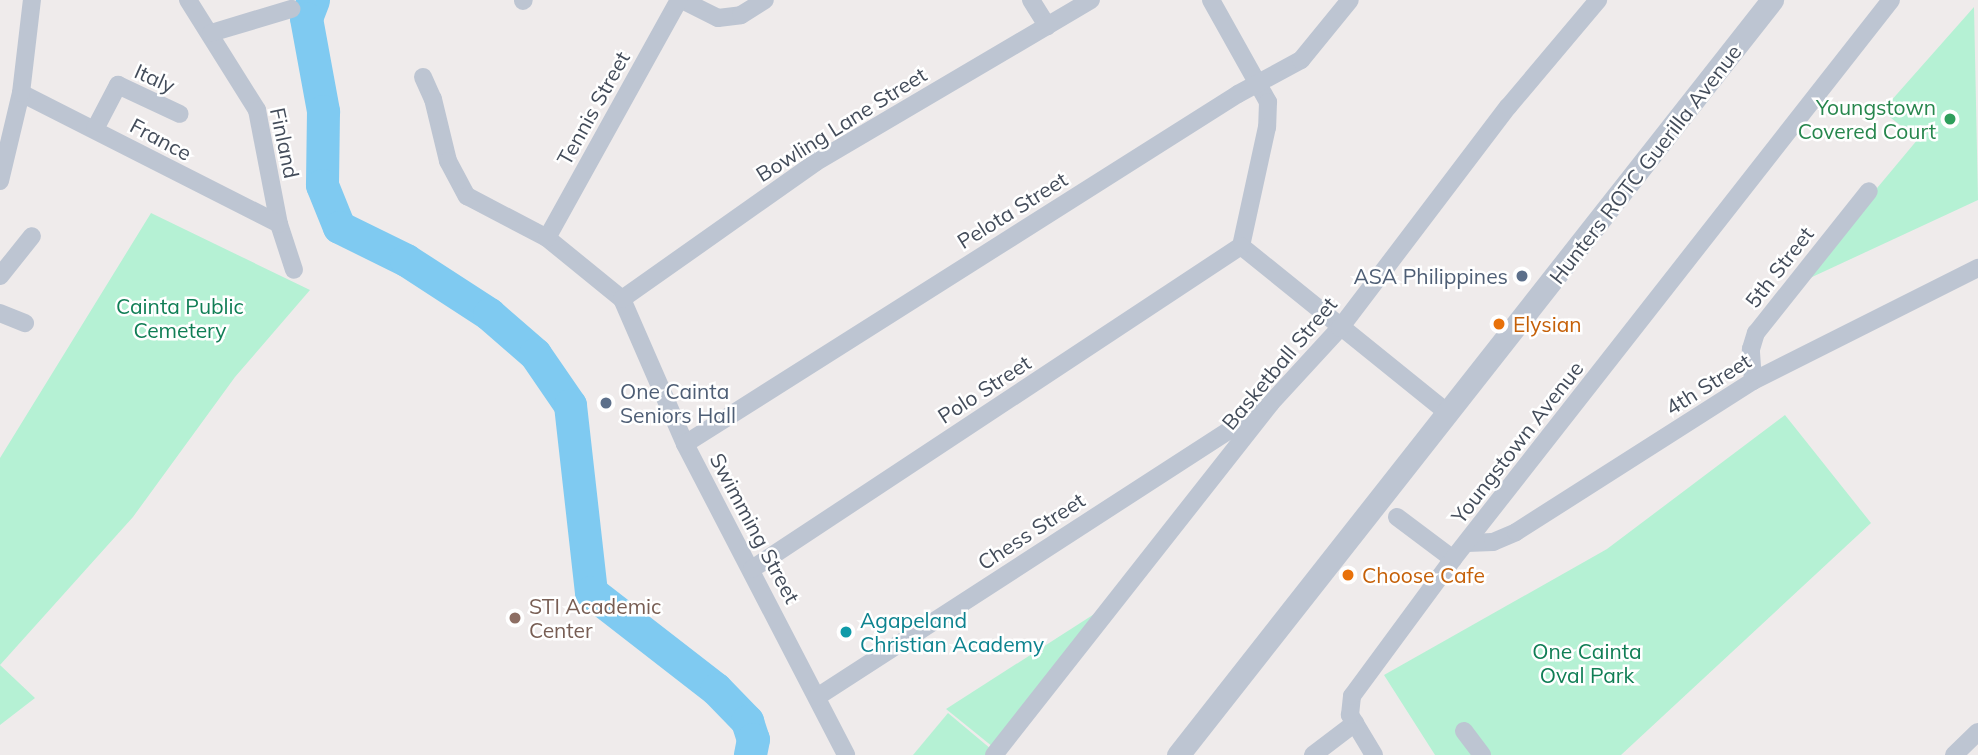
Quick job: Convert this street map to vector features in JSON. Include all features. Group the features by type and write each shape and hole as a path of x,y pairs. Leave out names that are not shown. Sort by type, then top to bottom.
{"street":[{"path":"0,181 21,93 32,0"},
{"name":"Finland","path":"188,0 257,110 279,224 293,270"},
{"path":"680,0 718,18 741,15 765,0"},
{"name":"Tennis Street","path":"547,238 680,0"},
{"path":"1031,0 1047,26"},
{"name":"Bowling Lane Street","path":"622,299 816,162 1091,0"},
{"path":"1211,0 1268,102 1267,127 1241,247 1449,414"},
{"name":"Pelota Street","path":"684,444 1259,83 1301,60 1350,0"},
{"name":"Basketball Street","path":"994,755 1270,404 1340,328 1508,107 1598,0"},
{"name":"Hunters ROTC Guerilla Avenue","path":"1178,755 1449,414 1772,0"},
{"name":"Youngstown Avenue","path":"1355,723 1348,706 1352,696 1453,559 1891,0"},
{"path":"211,33 291,9"},
{"name":"Swimming Street","path":"423,77 433,99 448,161 467,196 547,238 622,299 684,444 752,569 846,755"},
{"name":"Italy","path":"95,129 118,85 180,114"},
{"name":"France","path":"21,93 279,224"},
{"name":"5th Street","path":"1751,349 1756,333 1869,191"},
{"path":"0,276 32,236"},
{"name":"Polo Street","path":"752,569 1241,247"},
{"name":"4th Street","path":"1467,543 1493,542 1516,532 1753,382 1978,268"},
{"path":"0,313 25,323"},
{"path":"1751,349 1773,371"},
{"path":"1751,349 1753,382"},
{"name":"Chess Street","path":"817,697 1270,404"},
{"path":"1492,510 1516,532"},
{"path":"1397,516 1453,559"},
{"path":"1314,755 1355,723 1374,755"},
{"path":"1464,731 1482,755"},
{"path":"1954,755 1978,732"}],"green space":[{"path":"1974,7 1978,200 1797,284 1918,139 1882,111"},
{"name":"Cainta Public Cemetery","path":"151,213 310,290 235,377 133,517 0,665 0,458"},
{"name":"One Cainta Oval Park","path":"1785,415 1871,523 1621,755 1435,755 1384,675 1607,549"},
{"path":"1113,602 993,747 946,709"},
{"path":"0,665 35,698 0,725"},
{"path":"948,713 991,749 986,755 913,755"}],"waterway":[{"path":"313,0 306,18 323,111 322,185 339,227 406,260 489,314 535,354 570,405 591,592 716,689 747,721 753,739 750,755"}],"place":[{"name":"Youngstown Covered Court","path":"1950,119"},
{"name":"ASA Philippines","path":"1522,276"},
{"name":"Elysian","path":"1499,324"},
{"name":"One Cainta Seniors Hall","path":"606,403"},
{"name":"Choose Cafe","path":"1348,575"},
{"name":"STI Academic Center","path":"515,618"},
{"name":"Agapeland Christian Academy","path":"846,632"}]}
